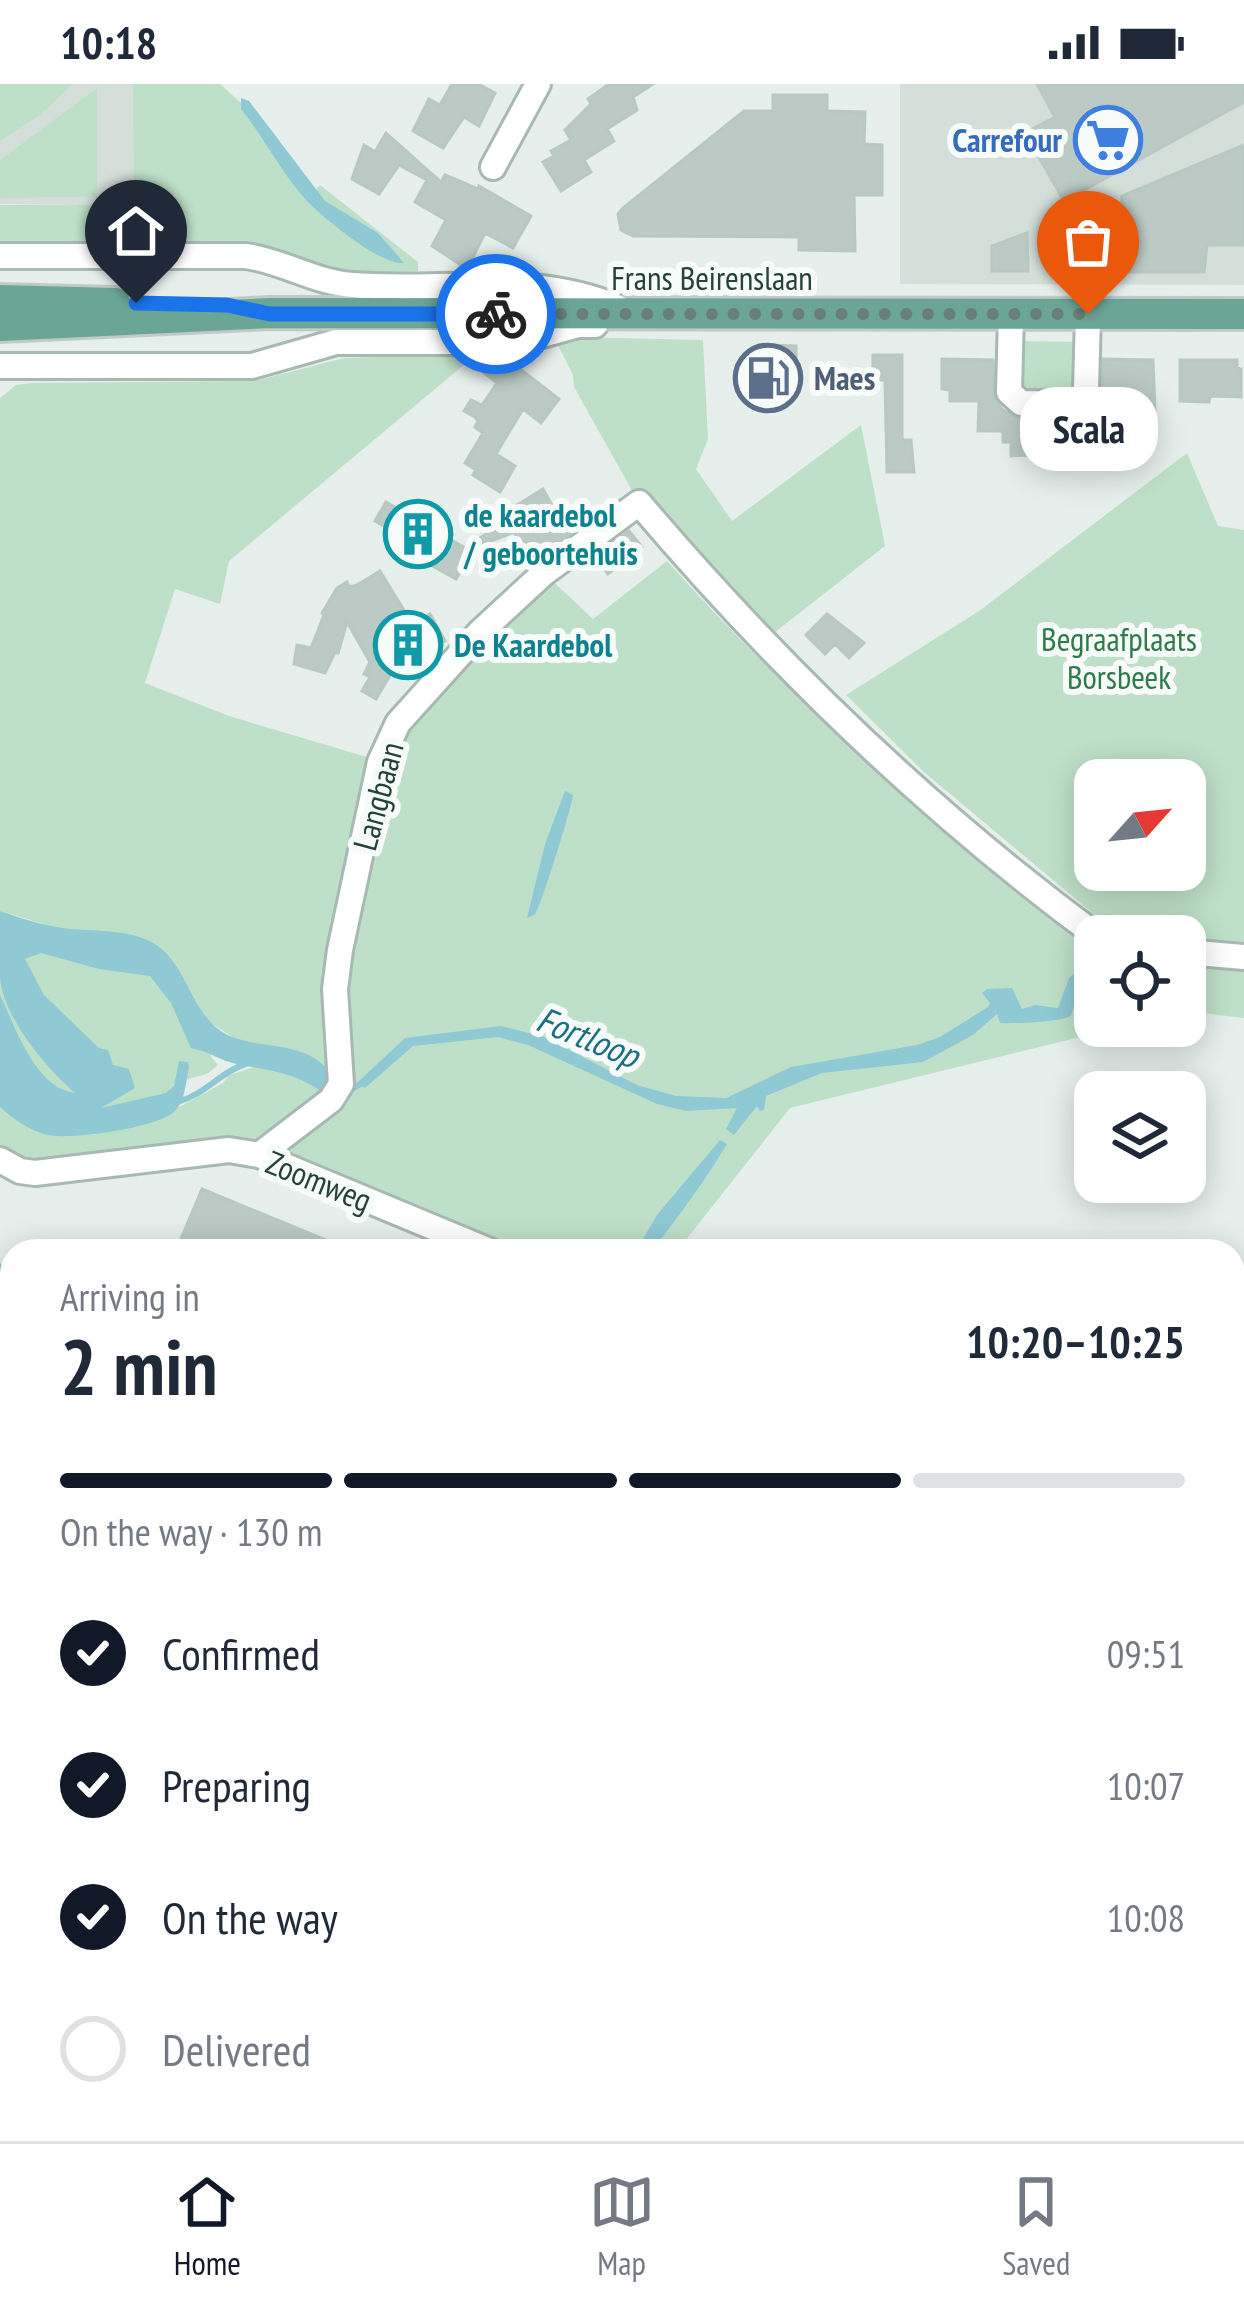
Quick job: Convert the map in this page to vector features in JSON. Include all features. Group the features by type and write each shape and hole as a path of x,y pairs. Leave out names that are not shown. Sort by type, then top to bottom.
{"main road":[{"name":"Frans Beirenslaan","path":"0,300 227,305 270,314"},
{"name":"Frans Beirenslaan","path":"0,326 270,314 1244,314"}],"street":[{"path":"493,167 538,84"},
{"path":"0,256 246,256 338,284 538,287 602,301 631,314"},
{"path":"5,371 252,366 351,341 517,342 631,314"},
{"path":"1011,314 1009,392 1021,403 1077,404 1086,390 1088,314"},
{"name":"Langbaan","path":"259,1154 337,1091 335,989 340,950 380,762 391,736 412,704 480,632 544,574 638,503 830,706 953,819 1074,917"},
{"path":"1206,954 1244,957"},
{"name":"Zoomweg","path":"0,1160 20,1172 35,1173 230,1150 259,1154 461,1239"}],"shaded area":[{"path":"0,84 216,84 243,205 0,204"},
{"path":"900,84 1244,84 1244,285 900,284"}],"green space":[{"path":"0,84 73,84 40,115 0,141"},
{"path":"133,84 220,84 240,102 307,199 320,185 418,262 418,271 355,274 276,250 228,243 0,245 0,205 134,204"},
{"path":"97,88 97,197 0,198 0,160"},
{"path":"572,337 703,340 708,439 696,469 732,521 861,425 885,546 765,640 639,503 574,387 558,345"},
{"path":"1015,341 1082,342 1076,396 1022,396"},
{"path":"477,354 229,561 220,604 175,589 145,683 229,716 380,761 544,573 593,619 667,561 765,664 870,762 1074,935 1074,1038 790,1108 686,1239 461,1239 259,1155 30,1166 0,1150 0,918 40,932 50,926 0,911 0,398 16,385 255,381 344,358","holes":["209,1022 234,1038 350,1084 362,1084 332,1098 259,1153 254,1141 314,1103 322,1092 303,1076 255,1067 229,1075 181,1106 108,1124 100,1112 159,1099 181,1081 207,1074 218,1065 211,1057"]},
{"name":"Begraafplaats Borsbeek","path":"1187,453 1218,526 1244,530 1244,1018 1206,1013 1206,915 1095,915 924,772 846,695 979,611"}],"water":[{"path":"241,98 249,101 325,201 378,233 404,263 369,250 309,203 241,109"},
{"path":"565,791 573,795 562,835 538,908 527,918 545,844"},
{"path":"0,911 55,927 145,939 167,954 217,1028 243,1041 298,1051 332,1075 322,1092 292,1076 231,1063 191,1048 171,1003 150,976 99,969 41,953 25,959 44,995 99,1048 108,1050 113,1065 129,1069 135,1088 101,1108 166,1093 174,1086 179,1061 188,1062 189,1067 178,1107 151,1123 75,1136 48,1135 28,1127 0,1107 0,995 38,1068 61,1089 75,1093 39,1056 9,1008 0,977"},
{"path":"1074,974 1071,1016 1000,1023 997,1014 973,1035 923,1062 822,1073 766,1096 764,1110 757,1106 734,1135 726,1129 737,1108 686,1111 657,1104 528,1045 498,1037 413,1046 365,1088 357,1083 405,1038 501,1026 544,1037 637,1085 676,1096 726,1098 791,1067 940,1037 988,1007 982,993 987,989 1012,988 1022,1009 1035,1005 1058,1008"},
{"path":"720,1140 727,1144 661,1239 643,1239 657,1215"}],"building":[{"path":"452,84 478,84 495,93 479,126 464,117 443,148 413,131 429,99 440,105"},
{"path":"609,84 653,84 633,97 637,110 607,129 614,141 584,160 591,172 561,191 543,162 554,156 551,151 571,140 565,130 591,104 588,99"},
{"name":"Carrefour","path":"1037,84 1244,84 1244,102 1064,201 1039,157 1048,152 1034,128 1055,117"},
{"path":"773,95 827,95 827,111 865,112 864,144 882,145 882,195 854,195 855,251 799,250 799,237 633,236 621,230 618,214 623,208 744,111 773,111"},
{"path":"386,133 441,182 445,175 479,186 531,216 513,248 485,233 467,269 432,246 446,220 415,202 427,180 399,165 379,194 352,179 364,145 375,152"},
{"path":"1244,145 1244,245 1207,245 1204,272 1121,272 1117,277 1113,272 1062,271 1063,231 1121,232 1122,196"},
{"path":"1027,233 1028,271 992,271 992,246"},
{"path":"759,345 796,346 796,368 782,368 782,383 759,384"},
{"path":"873,355 902,355 902,440 911,440 914,472 887,472 885,380 873,380"},
{"path":"492,358 502,362 506,358 559,399 541,423 523,409 496,454 515,466 500,492 473,475 476,470 465,463 483,433 475,427 475,417 464,411 471,400 482,405 497,383 482,371"},
{"path":"942,359 993,360 994,399 1019,419 1077,421 1092,411 1092,445 1085,445 1085,452 1011,456 1011,442 1003,442 1003,431 978,431 979,401 950,401 950,390 942,389"},
{"path":"1103,359 1153,360 1155,410 1138,410 1138,402 1097,403"},
{"path":"1180,360 1237,360 1241,397 1180,401"},
{"path":"543,489 553,507 559,503 576,529 533,561 514,532 484,544 480,538 508,520 504,513"},
{"name":"de kaardebol / geboortehuis","path":"386,502 472,552 456,579 409,553 414,543 375,521"},
{"path":"629,531 642,547 608,574 594,556"},
{"path":"380,571 413,625 430,614 445,641 394,669 376,699 362,691 370,677 364,674 370,662 347,622 338,653 325,673 294,664 297,645 311,648 322,613 337,588 347,582 349,587 357,585"},
{"path":"827,614 864,643 849,658 835,644 825,654 806,635"},
{"path":"202,1189 323,1239 181,1239"}],"waterway":[{"name":"Fortloop","path":"177,1102 248,1063"},
{"name":"Fortloop","path":"344,1093 366,1081"}],"way so far":[{"path":"496,314 1088,314"}],"place":[{"name":"Carrefour","path":"1108,140"},
{"name":"Scala","path":"1088,314"},
{"name":"Maes","path":"768,378"},
{"name":"de kaardebol / geboortehuis","path":"418,534"},
{"name":"De Kaardebol","path":"408,645"}],"route":[{"path":"136,303 227,305 270,314 496,314"}]}
